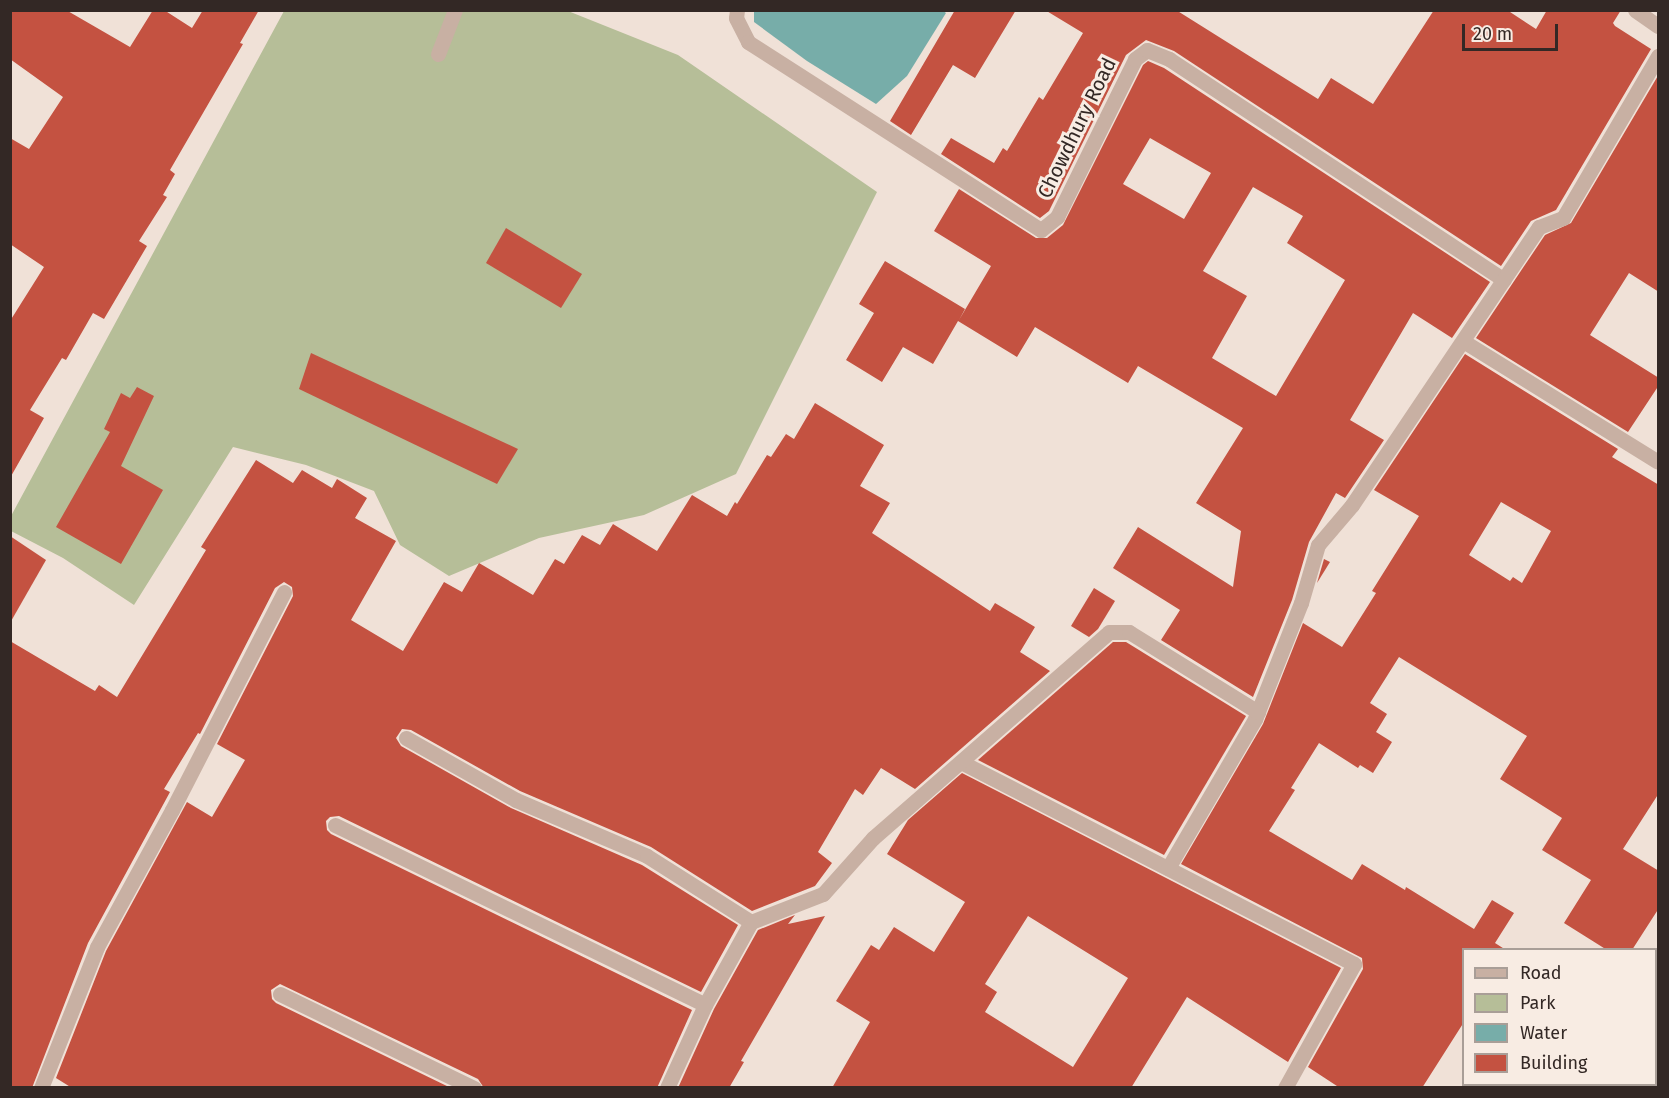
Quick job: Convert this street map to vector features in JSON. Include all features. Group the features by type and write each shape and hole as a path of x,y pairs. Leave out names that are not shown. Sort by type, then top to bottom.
{"street":[{"path":"438,54 455,10"},
{"name":"Chowdhury Road","path":"737,10 736,18 748,42 1041,230 1057,217 1135,59 1147,50 1169,59 1504,280"},
{"path":"1635,10 1659,26"},
{"path":"1168,868 1258,712 1301,603 1318,545 1352,505 1539,227 1563,218 1659,56"},
{"path":"1463,341 1659,462"},
{"path":"41,1088 97,947 172,810 284,592"},
{"path":"667,1088 705,1005 751,922 822,894 873,838 1109,632 1129,632 1258,712"},
{"path":"406,738 516,800 647,856 751,922"},
{"path":"961,762 1354,964 1285,1088"},
{"path":"335,825 705,1005"},
{"path":"280,994 474,1088"}],"green space":[{"path":"284,11 568,11 678,55 877,192 736,474 644,515 539,538 449,576 400,545 374,491 306,465 233,447 134,605 63,558 11,531 11,516"}],"water":[{"path":"942,10 946,13 907,76 876,104 807,61 754,22 754,11"}],"building":[{"path":"10,10 66,10 130,47 153,10 164,10 192,28 203,10 259,10 240,43 243,44 170,170 175,174 163,195 167,197 139,241 147,246 104,319 93,313 66,360 62,358 30,410 44,418 10,478 10,321 44,267 10,244 10,138 29,149 63,97 10,59"},
{"path":"955,10 1016,10 975,78 953,65 911,135 890,121"},
{"path":"1045,10 1176,10 1318,99 1331,78 1373,104 1434,10 1507,10 1536,29 1547,10 1621,10 1613,23 1615,26 1651,49 1556,210 1531,221 1501,266 1174,51 1146,40 1126,55 1049,211 1040,218 941,154 951,138 994,163 1003,148 1007,151 1039,97 1043,100 1083,33"},
{"path":"1148,61 1164,68 1490,282 1452,338 1413,313 1350,420 1384,440 1345,498 1336,493 1309,542 1292,600 1253,697 1161,640 1180,610 1113,568 1138,527 1233,587 1241,531 1196,503 1243,428 1138,366 1128,383 1035,327 1017,357 958,321 933,364 903,347 882,382 846,360 874,313 859,304 885,261 965,309 959,320 991,266 934,231 959,189 1036,238 1047,238 1063,225 1143,65","holes":["1150,138 1211,173 1184,219 1123,184","1253,187 1303,216 1287,243 1345,280 1276,396 1212,358 1247,296 1203,271"]},
{"path":"1659,74 1659,292 1629,273 1590,335 1659,378 1659,385 1628,432 1476,338 1545,235 1571,223"},
{"path":"506,228 582,274 561,308 486,263"},
{"path":"311,353 518,449 497,484 299,389"},
{"path":"1465,354 1618,449 1612,457 1659,485 1659,793 1623,849 1659,871 1659,908 1633,948 1604,948 1564,923 1591,880 1542,850 1562,818 1500,779 1527,736 1399,657 1370,703 1387,714 1376,732 1392,742 1373,773 1360,765 1358,768 1319,743 1291,788 1295,790 1269,831 1352,880 1362,864 1405,890 1406,887 1474,929 1492,900 1514,913 1495,943 1503,948 1462,948 1462,1025 1422,1088 1340,1088 1308,1067 1363,969 1362,958 1181,864 1263,724 1303,623 1342,647 1376,593 1372,591 1419,516 1374,490","holes":["1501,502 1551,531 1522,583 1513,577 1510,581 1469,555"]},
{"path":"137,387 154,396 121,466 163,490 121,564 56,527 110,432 104,429 121,393 130,398"},
{"path":"815,403 884,445 860,486 890,503 872,533 990,611 995,603 1035,627 1020,652 1050,671 915,789 881,768 863,795 855,789 818,852 832,863 815,886 752,911 651,847 520,791 411,730 402,729 396,738 401,746 511,808 642,865 738,925 701,992 339,816 330,817 326,821 327,830 331,834 692,1010 657,1088 484,1088 478,1079 280,984 271,990 272,999 276,1003 451,1088 72,1088 56,1078 106,951 187,802 212,817 245,760 217,744 293,596 292,587 284,582 275,588 200,734 198,733 164,789 170,792 88,943 32,1088 10,1088 10,641 95,691 99,685 117,697 206,550 201,547 256,460 293,483 302,470 332,488 337,479 367,498 355,518 396,541 351,620 403,651 444,582 462,592 479,563 533,595 555,559 564,564 582,535 600,545 613,524 657,551 692,495 727,516 767,455 771,457 786,434 794,439"},
{"path":"10,536 46,560 10,623"},
{"path":"1324,559 1330,562 1317,583"},
{"path":"1094,588 1115,601 1098,629 1089,637 1071,626"},
{"path":"1113,642 1126,642 1246,716 1164,855 978,760"},
{"path":"962,773 1341,968 1288,1062 1187,997 1131,1088 832,1088 870,1022 836,1001 871,945 879,950 894,927 934,952 965,902 887,854 908,820","holes":["1028,916 1128,978 1073,1067 985,1012 997,992 985,984"]},
{"path":"795,915 788,924 825,916 741,1061 744,1062 729,1088 678,1088 714,1009 758,930"}]}
